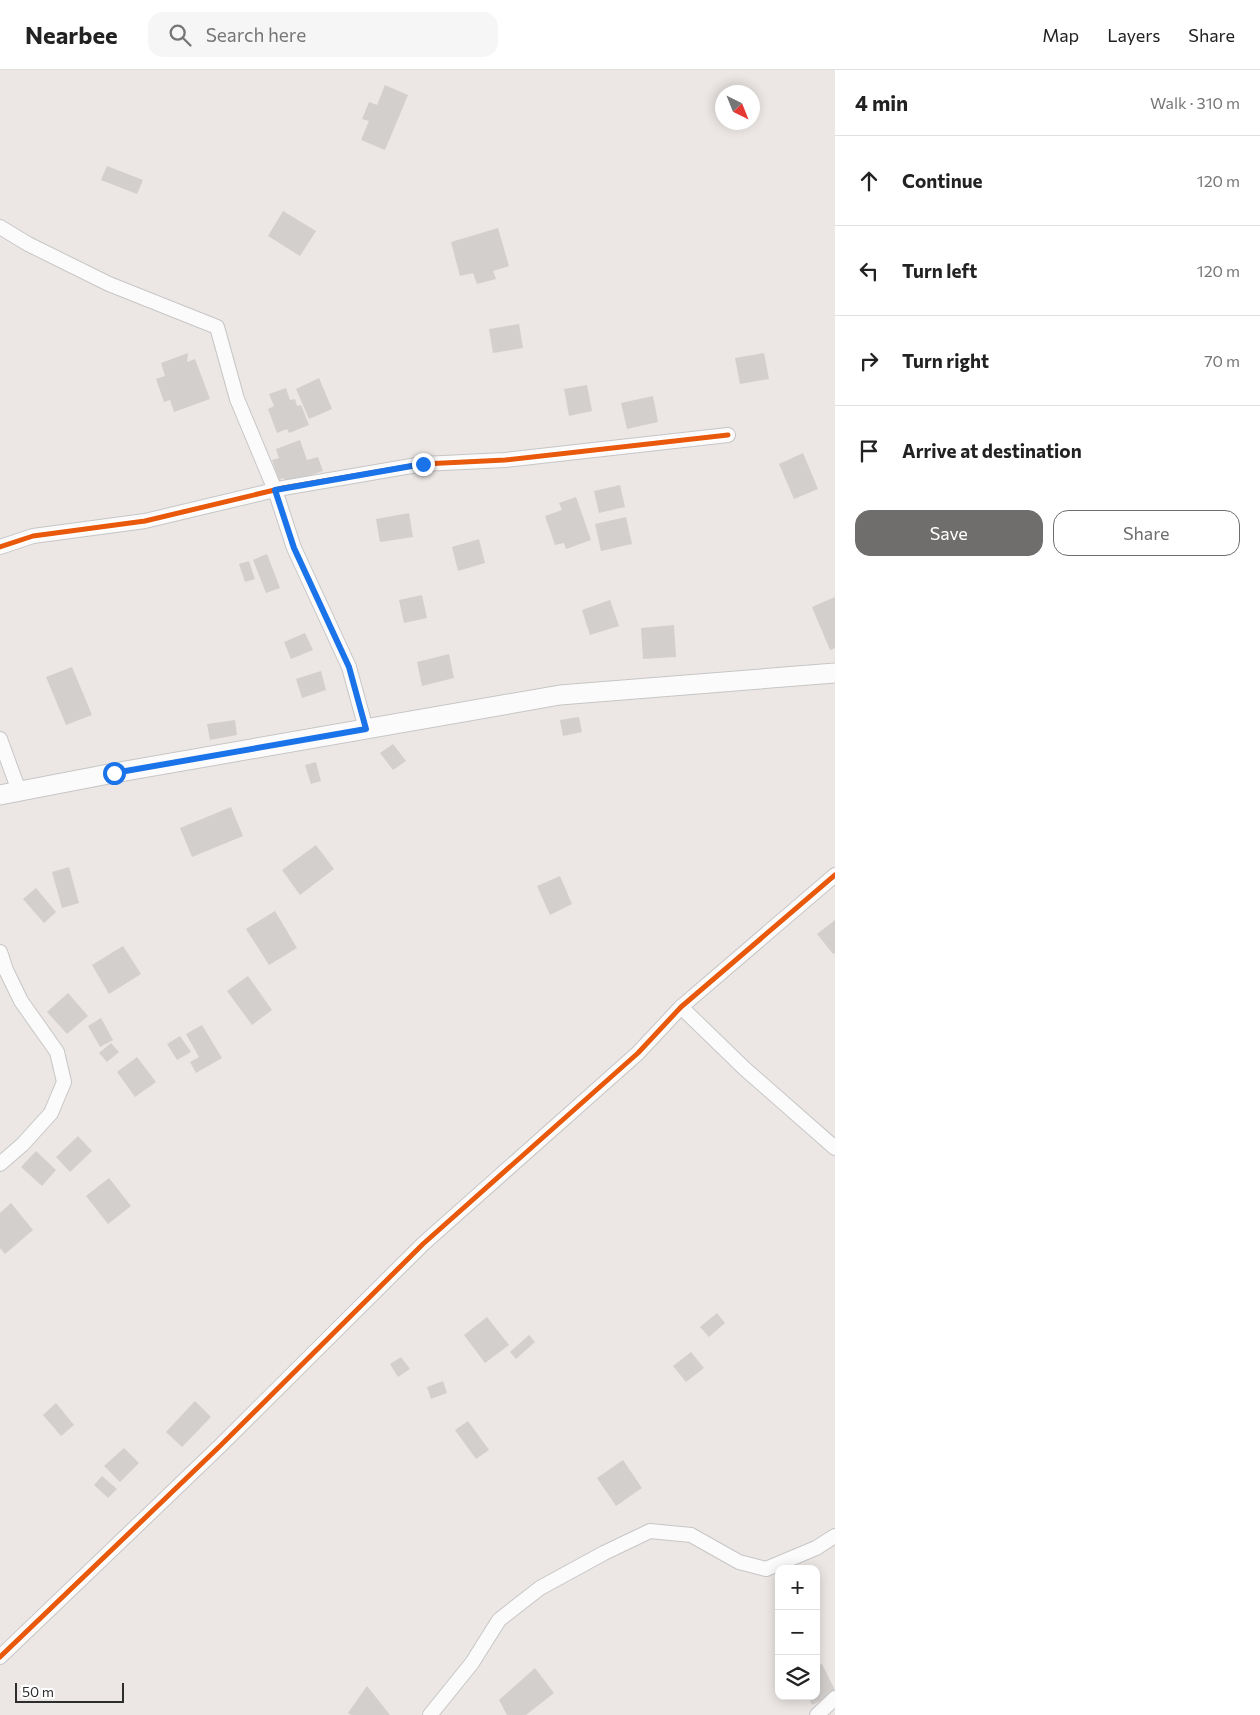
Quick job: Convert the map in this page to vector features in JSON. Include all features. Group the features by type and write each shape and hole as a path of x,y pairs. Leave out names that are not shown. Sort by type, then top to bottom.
{"main road":[{"path":"0,795 134,769 560,695 835,672"}],"street":[{"path":"0,227 28,244 109,284 217,327 237,399 275,490 294,548 349,667 366,729"},
{"path":"0,547 33,536 145,521 275,490 423,464 505,460 728,435"},
{"path":"0,739 19,791"},
{"path":"0,1657 220,1446 423,1244 638,1053 681,1007 835,875"},
{"path":"0,952 5,984 21,1001 57,1052 64,1082 51,1113 23,1144 0,1164"},
{"path":"681,1007 745,1070 835,1148"},
{"path":"430,1715 472,1663 499,1620 540,1588 604,1553 650,1531 691,1535 739,1562 766,1569 816,1548 835,1536"},
{"path":"817,1715 835,1698"}],"building":[{"path":"385,85 408,95 385,150 361,140 369,121 362,119 369,102 377,105"},
{"path":"107,166 143,180 137,194 101,180"},
{"path":"283,211 316,231 300,256 268,236"},
{"path":"498,228 509,266 493,271 496,279 477,284 473,273 460,276 451,242"},
{"path":"519,324 523,348 493,353 489,329"},
{"path":"188,353 187,362 195,359 210,399 174,412 170,400 164,402 156,379 165,376 161,363"},
{"path":"764,353 769,379 740,384 735,358"},
{"path":"319,378 332,409 309,419 296,389"},
{"path":"587,385 592,411 569,416 564,389"},
{"path":"286,388 290,400 295,399 297,406 301,405 309,425 289,433 287,429 277,433 268,409 274,406 269,394"},
{"path":"653,396 658,422 627,429 621,403"},
{"path":"300,440 307,460 318,457 323,471 286,484 284,478 279,480 272,460 279,458 276,449"},
{"path":"803,453 818,489 794,499 779,464"},
{"path":"620,485 625,507 599,513 594,491"},
{"path":"576,497 591,540 566,549 564,543 555,545 545,516 562,510 559,503"},
{"path":"409,513 413,537 380,542 376,519"},
{"path":"626,517 632,544 601,551 595,524"},
{"path":"479,539 485,563 458,571 452,547"},
{"path":"267,554 280,588 266,593 253,560"},
{"path":"249,561 255,579 245,582 239,564"},
{"path":"422,595 427,618 404,623 399,600"},
{"path":"835,597 835,648 830,650 812,607"},
{"path":"610,600 619,626 590,635 582,610"},
{"path":"674,625 676,657 643,659 641,628"},
{"path":"305,633 313,650 291,659 284,642"},
{"path":"449,654 454,678 422,686 417,662"},
{"path":"72,667 92,715 66,725 46,677"},
{"path":"321,671 326,690 302,698 296,679"},
{"path":"579,717 582,732 563,736 560,720"},
{"path":"235,720 237,735 210,740 207,724"},
{"path":"393,744 406,761 393,770 380,753"},
{"path":"316,762 321,781 311,784 305,765"},
{"path":"231,807 243,836 192,857 180,828"},
{"path":"316,845 334,869 300,895 282,870"},
{"path":"69,867 79,903 62,908 52,872"},
{"path":"560,876 572,904 550,915 537,886"},
{"path":"36,888 56,912 44,923 23,899"},
{"path":"275,911 297,948 269,965 246,929"},
{"path":"835,920 835,953 833,954 817,934"},
{"path":"123,946 141,974 109,994 92,965"},
{"path":"248,976 272,1010 252,1025 227,991"},
{"path":"68,993 88,1016 67,1034 47,1012"},
{"path":"101,1018 113,1040 100,1047 88,1026"},
{"path":"202,1025 222,1058 196,1073 190,1062 199,1057 186,1034"},
{"path":"180,1036 191,1052 177,1060 167,1044"},
{"path":"111,1043 119,1052 107,1062 99,1053"},
{"path":"137,1057 156,1082 135,1097 117,1072"},
{"path":"78,1136 92,1151 70,1172 56,1157"},
{"path":"36,1151 56,1170 42,1186 21,1167"},
{"path":"109,1178 131,1206 108,1224 86,1196"},
{"path":"11,1203 33,1230 5,1254 0,1248 0,1213"},
{"path":"717,1313 725,1323 709,1337 700,1327"},
{"path":"487,1317 509,1345 485,1363 464,1335"},
{"path":"529,1335 535,1342 516,1359 510,1352"},
{"path":"691,1352 704,1368 686,1382 673,1366"},
{"path":"401,1357 410,1369 398,1377 390,1364"},
{"path":"443,1381 447,1393 431,1399 427,1387"},
{"path":"195,1401 211,1417 182,1447 166,1432"},
{"path":"56,1403 74,1425 61,1436 43,1415"},
{"path":"468,1421 489,1450 476,1459 455,1430"},
{"path":"124,1448 139,1463 120,1482 104,1466"},
{"path":"623,1460 642,1488 616,1506 597,1478"},
{"path":"102,1476 117,1489 108,1498 94,1485"},
{"path":"822,1664 835,1690 835,1694 812,1705 810,1700 820,1700 820,1665"},
{"path":"535,1668 554,1693 526,1715 507,1715 499,1700"},
{"path":"367,1686 390,1715 351,1715 348,1713"}],"cycle path":[{"path":"0,547 33,536 145,521 283,488 423,464 505,460 728,435"},
{"path":"0,1657 220,1446 423,1244 638,1053 681,1007 835,875"}],"route":[{"path":"114,773 366,729 349,667 294,548 275,490 423,464"}]}
